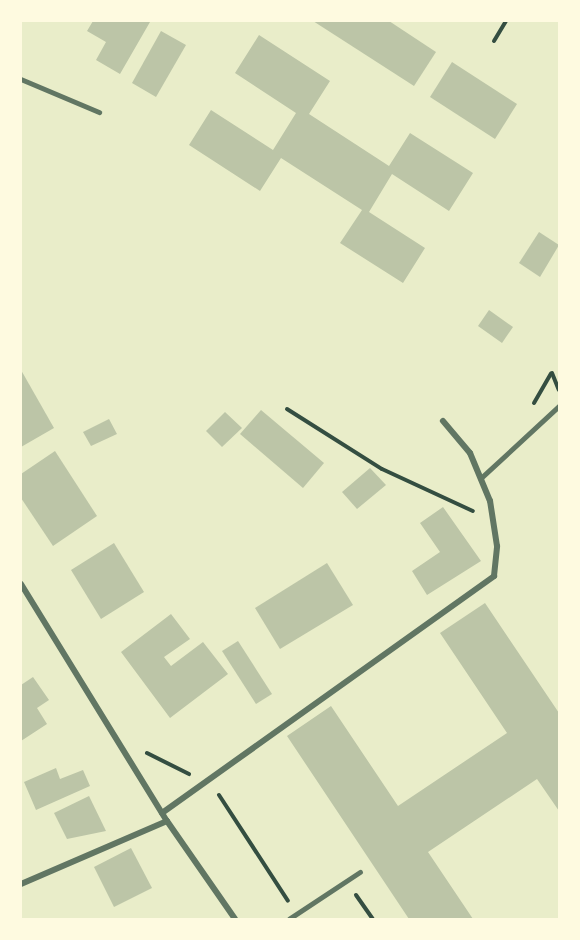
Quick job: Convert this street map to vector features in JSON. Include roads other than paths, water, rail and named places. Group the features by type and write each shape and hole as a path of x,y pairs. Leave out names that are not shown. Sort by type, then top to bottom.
{"street":[{"path":"162,813 494,576 493,520 481,478 470,453 443,421"},
{"path":"21,585 167,821 235,919"},
{"path":"21,884 167,821"}],"lane":[{"path":"21,79 99,112"},
{"path":"481,478 559,406"},
{"path":"289,919 360,872"}]}
